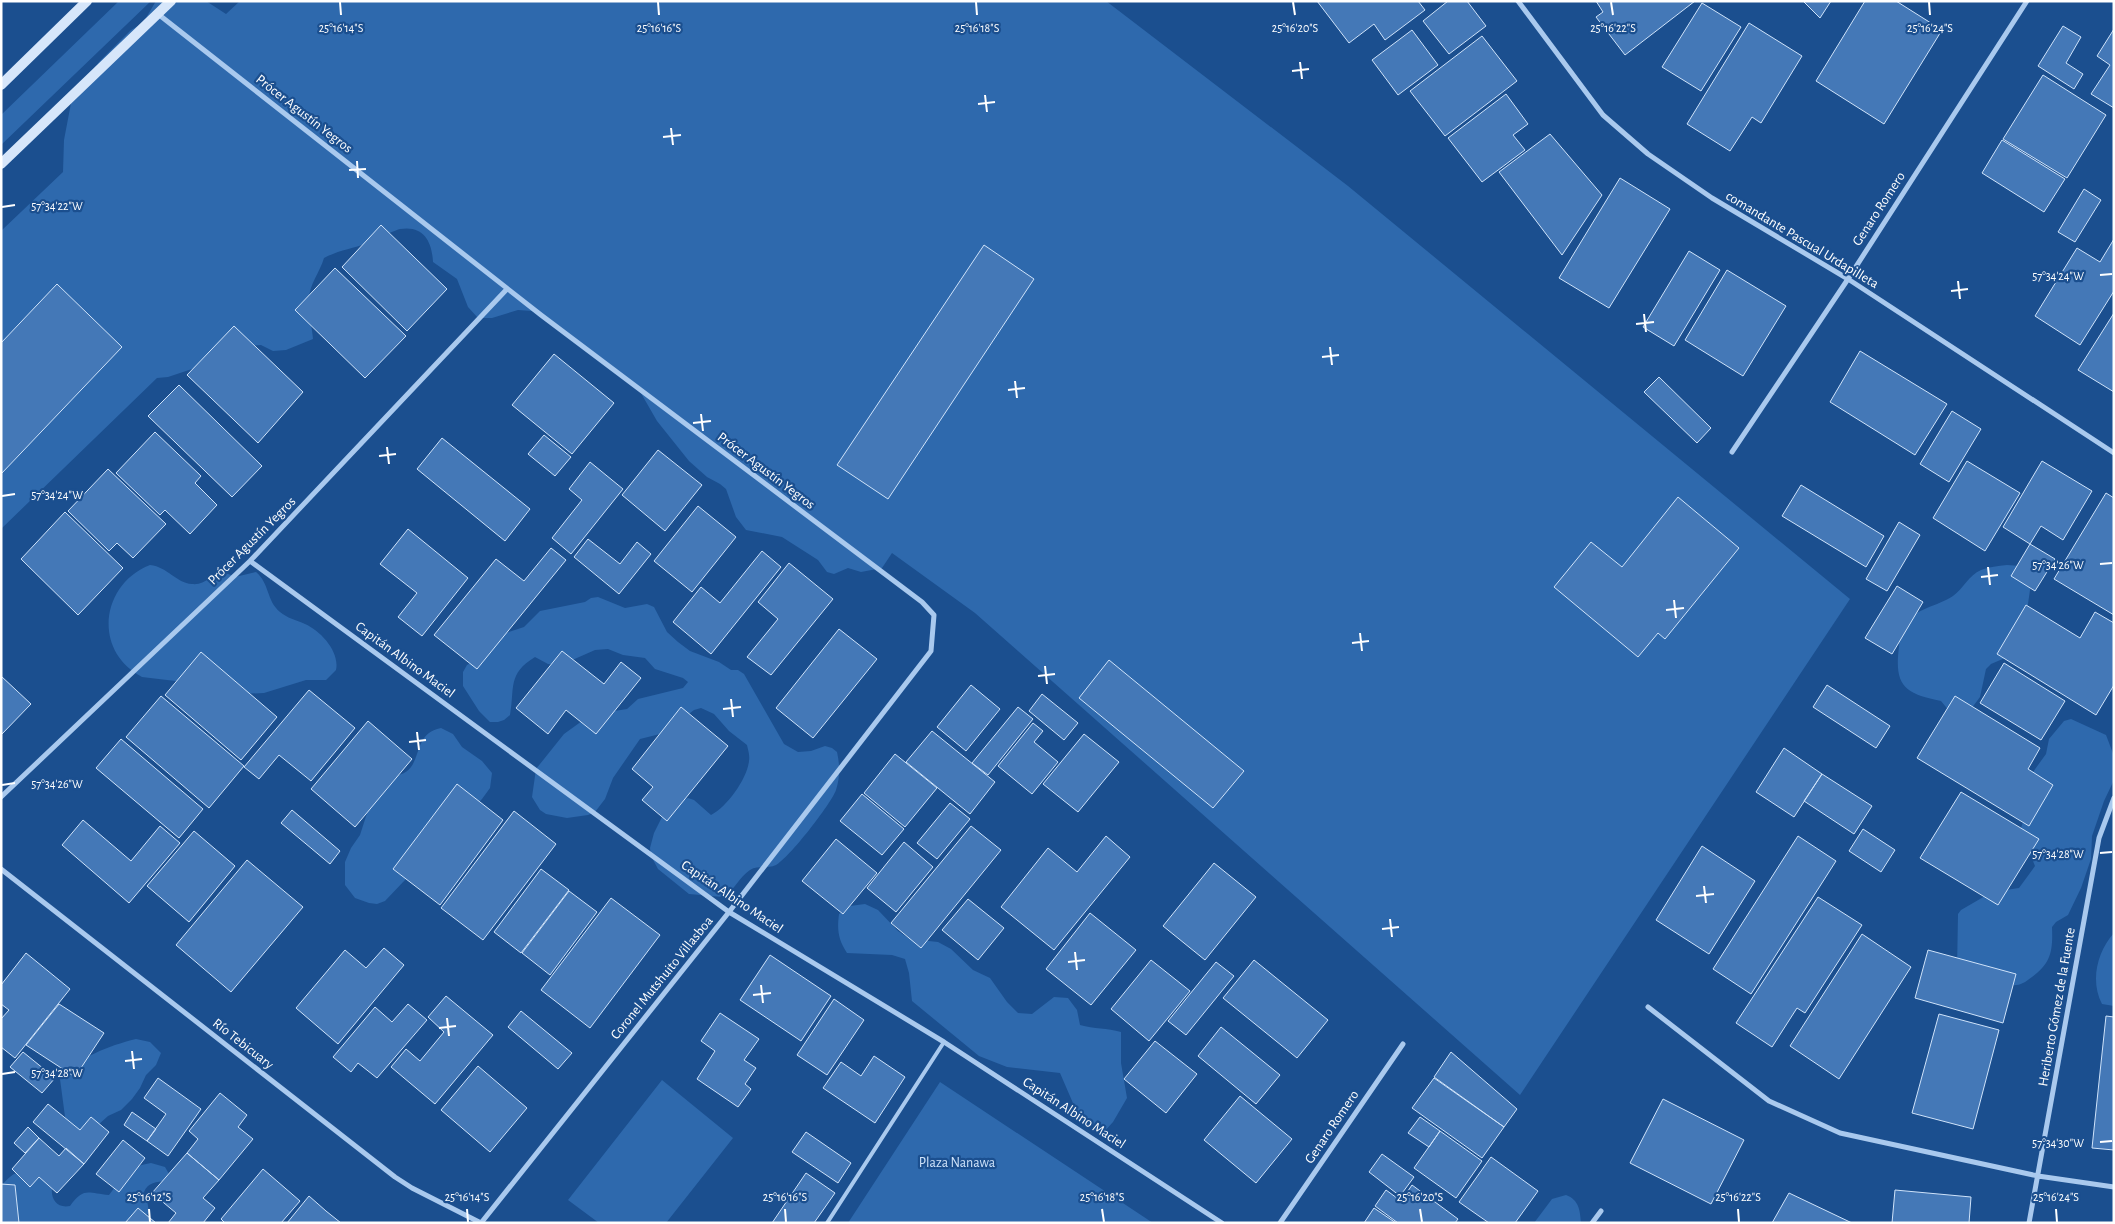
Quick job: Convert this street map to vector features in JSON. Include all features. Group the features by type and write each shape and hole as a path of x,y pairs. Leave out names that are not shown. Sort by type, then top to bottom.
{"main road":[{"path":"1,85 87,1"},
{"path":"1,164 171,1"}],"street":[{"name":"comandante Pascual Urdapilleta","path":"1518,1 1603,115 1648,154 1712,198 1848,279 2114,454"},
{"name":"Genaro Romero","path":"1732,452 1848,279 2027,1"},
{"name":"Prócer Agustín Yegros","path":"158,14 507,289 922,602 934,615 931,651"},
{"name":"Prócer Agustín Yegros","path":"1,796 250,561 507,289"},
{"name":"Capitán Albino Maciel","path":"250,561 729,912 944,1042 1222,1223"},
{"name":"Coronel Mutshuito Villasboa","path":"481,1223 729,912 931,651"},
{"name":"Heriberto Gómez de la Fuente","path":"2029,1223 2099,838 2114,798"},
{"name":"Río Tebicuary","path":"1,869 395,1177 412,1188 481,1223"},
{"path":"1648,1007 1769,1101 1840,1133 2038,1176 2114,1187"},
{"name":"Genaro Romero","path":"1280,1223 1403,1044"},
{"path":"1592,1223 1601,1211"}],"lane":[{"path":"827,1223 944,1042"}],"green space":[{"path":"119,1 151,1 1,145 1,115"},
{"path":"156,1 206,1 226,14 240,1 1106,1 1348,186 1850,599 1520,1095 975,613 892,553 882,568 861,572 848,568 834,574 827,572 818,560 782,537 746,530 736,517 726,489 707,477 689,461 657,421 638,388 556,326 532,311 518,310 492,318 478,318 468,307 457,279 433,262 431,248 421,232 408,228 400,229 368,243 324,258 309,294 313,339 286,350 273,351 261,345 246,346 195,368 168,377 157,378 1,529 1,231 63,172 64,140 72,98 99,62 131,30 143,23"},
{"path":"150,565 162,569 181,581 192,584 203,582 216,574 222,573 235,577 256,572 264,582 272,602 280,612 311,627 328,643 335,656 336,670 326,680 306,680 264,693 211,695 192,683 142,677 126,666 115,651 110,635 109,618 113,602 121,587 134,574"},
{"path":"2007,565 2021,566 2031,583 2027,611 2005,658 1991,664 1986,669 1980,697 1971,709 1950,712 1941,701 1910,691 1900,679 1898,670 1900,635 1903,625 1920,611 1953,596 1977,572 1987,568"},
{"path":"598,597 625,608 647,604 654,607 667,632 690,651 744,674 784,744 798,752 811,751 825,746 837,752 839,771 836,790 809,830 776,865 750,870 723,897 689,894 658,869 651,856 650,848 654,833 664,813 674,803 688,798 694,800 711,815 730,799 744,776 749,759 747,745 729,731 714,714 701,708 694,710 660,734 640,739 613,778 605,799 595,812 567,818 546,814 540,810 532,797 536,769 564,734 596,714 627,709 638,699 683,688 688,682 683,678 655,669 645,658 623,655 608,649 595,650 561,665 548,664 535,657 520,669 516,676 510,715 498,722 490,722 479,711 463,686 463,672 467,665 474,661 503,634 524,627 540,611 585,602 591,598"},
{"path":"2071,719 2106,735 2114,756 2114,780 2104,801 2092,836 2091,859 2081,888 2068,915 2056,922 2052,927 2050,956 2043,967 2027,981 2010,985 1957,971 1958,914 1961,910 1992,892 2019,888 2035,866 2020,830 2028,810 2033,772 2046,754 2049,739 2064,721"},
{"path":"441,728 453,734 462,747 482,761 492,773 490,788 482,799 385,901 377,904 355,898 345,885 345,862 351,848 360,835 369,807 392,776 403,774 410,769 424,738 431,732"},
{"path":"865,904 878,910 898,931 910,939 938,942 951,949 973,970 990,978 1007,1002 1018,1013 1032,1014 1054,997 1068,998 1077,1010 1080,1025 1121,1032 1121,1063 1127,1098 1113,1122 1103,1133 1079,1117 1060,1073 1007,1067 979,1056 912,1001 909,973 905,959 892,955 847,953 839,934 839,914 850,906"},
{"path":"2114,933 2114,1006 2102,1004 2096,986 2096,976 2103,949"},
{"path":"136,1039 150,1042 161,1053 156,1065 146,1075 132,1099 121,1110 108,1116 87,1135 66,1124 60,1079 76,1064 95,1053"},
{"path":"662,1080 733,1138 666,1223 599,1223 568,1200"},
{"name":"Plaza Nanawa","path":"940,1082 1153,1223 848,1223"},
{"path":"151,1163 165,1167 169,1174 167,1181 153,1183 148,1186 144,1192 149,1213 133,1223 8,1223 2,1185 15,1174 20,1172 31,1173 53,1183 52,1192 54,1200 60,1206 70,1206 79,1196 86,1193 109,1195 126,1173 135,1167"},
{"path":"1566,1195 1576,1203 1581,1223 1534,1223 1552,1199"}],"building":[{"path":"1317,1 1418,1 1425,10 1385,40 1374,24 1349,43"},
{"path":"1448,1 1467,1 1486,26 1449,54 1423,21"},
{"path":"1596,1 1695,1 1625,55 1596,17 1603,12"},
{"path":"1803,1 1831,1 1820,18"},
{"path":"1865,1 1896,1 1942,30 1884,124 1816,81"},
{"path":"1702,3 1741,27 1701,91 1662,67"},
{"path":"1749,23 1802,56 1761,123 1752,117 1730,151 1687,124"},
{"path":"2063,26 2081,37 2066,63 2083,74 2074,89 2038,66"},
{"path":"2114,29 2114,108 2091,94 2110,65 2097,56"},
{"path":"1412,30 1438,65 1398,95 1372,60"},
{"path":"1482,36 1517,81 1445,136 1410,91"},
{"path":"2043,75 2106,115 2067,178 2003,139"},
{"path":"1506,94 1528,124 1513,135 1525,150 1482,182 1448,138"},
{"path":"1550,134 1602,195 1562,255 1499,172"},
{"path":"2002,140 2065,179 2044,212 1982,173"},
{"path":"1620,178 1670,209 1609,308 1559,278"},
{"path":"2084,189 2101,200 2075,242 2058,232"},
{"path":"381,225 447,289 407,331 342,267"},
{"path":"2114,239 2114,291 2080,345 2035,316 2077,248 2100,262"},
{"path":"984,245 1034,279 888,499 837,465"},
{"path":"1689,251 1720,270 1674,346 1643,327"},
{"path":"335,268 406,336 365,378 295,310"},
{"path":"1727,270 1786,306 1743,376 1685,340"},
{"path":"57,284 122,347 1,474 1,343"},
{"path":"2114,313 2114,392 2078,370"},
{"path":"234,326 303,392 258,443 187,375"},
{"path":"1860,351 1947,404 1915,455 1830,402"},
{"path":"554,354 614,403 572,454 512,405"},
{"path":"1659,377 1711,428 1697,443 1644,392"},
{"path":"179,385 262,466 232,497 148,416"},
{"path":"1952,411 1981,429 1949,482 1920,464"},
{"path":"155,432 201,476 195,483 217,505 190,534 165,510 160,515 116,473"},
{"path":"544,435 571,457 555,476 528,454"},
{"path":"442,438 530,509 505,541 417,469"},
{"path":"658,450 702,485 665,531 622,495"},
{"path":"1967,461 2020,493 1985,551 1933,518"},
{"path":"2042,461 2092,491 2063,540 2041,526 2030,544 2003,527"},
{"path":"590,462 623,489 571,554 552,538 582,500 569,489"},
{"path":"108,469 166,524 133,558 117,543 109,551 68,511"},
{"path":"1801,485 1884,536 1866,567 1782,516"},
{"path":"2106,493 2114,498 2114,615 2054,579"},
{"path":"1678,497 1739,548 1665,639 1658,633 1638,657 1554,587 1591,542 1622,567"},
{"path":"698,506 736,537 692,592 654,561"},
{"path":"65,512 123,568 78,615 21,559"},
{"path":"1899,522 1920,535 1887,591 1866,579"},
{"path":"408,529 468,578 422,636 398,617 417,593 380,564"},
{"path":"588,539 620,564 637,542 651,554 619,594 574,557"},
{"path":"2030,544 2055,559 2035,591 2011,576"},
{"path":"551,548 566,560 477,669 434,635 496,559 524,581"},
{"path":"762,551 781,567 711,654 673,622 701,587 720,603"},
{"path":"789,563 833,599 771,675 747,657 778,619 758,602"},
{"path":"1897,586 1923,602 1892,654 1865,638"},
{"path":"2026,605 2080,638 2095,612 2114,623 2114,685 2096,715 1997,654"},
{"path":"839,629 877,659 813,738 776,708"},
{"path":"562,651 604,684 621,662 641,678 596,734 566,710 548,734 516,708"},
{"path":"201,652 277,717 241,760 165,695"},
{"path":"1109,660 1244,771 1213,808 1079,698"},
{"path":"2004,663 2065,701 2041,740 1980,703"},
{"path":"1,676 31,704 1,735"},
{"path":"971,685 1000,709 966,751 937,727"},
{"path":"1827,685 1890,726 1876,748 1813,707"},
{"path":"309,690 355,728 311,781 279,755 259,779 244,767"},
{"path":"1042,694 1078,723 1064,740 1029,711"},
{"path":"161,696 244,766 209,808 126,737"},
{"path":"1955,696 2040,748 2028,769 2053,785 2029,826 1917,758"},
{"path":"681,707 728,746 667,821 642,800 653,787 632,769"},
{"path":"1018,707 1033,719 988,775 972,763"},
{"path":"368,721 412,759 355,827 311,789"},
{"path":"1033,723 1043,731 1034,742 1058,762 1032,794 998,766"},
{"path":"932,731 995,782 970,814 906,762"},
{"path":"1084,734 1119,762 1078,812 1043,784"},
{"path":"121,739 203,809 179,838 96,768"},
{"path":"1784,748 1822,774 1794,817 1756,792"},
{"path":"895,754 937,788 905,827 864,793"},
{"path":"1822,774 1872,806 1854,834 1804,801"},
{"path":"457,784 503,820 440,905 393,869"},
{"path":"1961,792 2039,839 1998,905 1920,858"},
{"path":"862,794 904,829 882,855 840,821"},
{"path":"950,803 970,819 937,859 917,843"},
{"path":"292,810 340,851 330,864 281,823"},
{"path":"514,811 556,844 483,940 441,908"},
{"path":"83,820 131,861 160,826 180,843 129,903 62,845"},
{"path":"971,826 1001,850 921,948 891,923"},
{"path":"1863,829 1895,850 1881,872 1849,851"},
{"path":"194,831 235,866 189,922 147,886"},
{"path":"1106,836 1130,857 1054,950 1001,907 1048,848 1077,872"},
{"path":"1798,836 1836,861 1751,994 1713,969"},
{"path":"836,839 877,873 843,914 802,881"},
{"path":"904,842 933,867 896,912 867,888"},
{"path":"1702,846 1755,881 1709,954 1656,920"},
{"path":"247,860 303,907 231,992 176,945"},
{"path":"1214,863 1256,897 1205,960 1163,926"},
{"path":"541,869 569,890 521,953 494,932"},
{"path":"569,891 597,912 550,975 522,953"},
{"path":"1818,897 1862,925 1805,1013 1797,1008 1772,1047 1736,1023"},
{"path":"611,898 660,935 590,1028 541,990"},
{"path":"968,899 1004,928 978,960 942,930"},
{"path":"1090,913 1136,950 1091,1005 1046,969"},
{"path":"1862,934 1911,967 1839,1079 1790,1046"},
{"path":"384,948 404,965 338,1044 296,1008 345,950 366,968"},
{"path":"1928,950 2016,974 2003,1023 1915,998"},
{"path":"26,953 70,989 15,1058 1,1047 1,1019 9,1010 1,1004 1,985"},
{"path":"770,955 831,996 801,1041 740,1000"},
{"path":"1151,960 1190,991 1149,1041 1111,1009"},
{"path":"1254,960 1328,1020 1297,1058 1223,998"},
{"path":"1216,962 1234,976 1186,1035 1168,1021"},
{"path":"446,996 493,1035 435,1104 391,1067 406,1049 420,1061 444,1032 428,1017"},
{"path":"834,999 864,1020 827,1075 797,1055"},
{"path":"59,1004 104,1033 75,1077 26,1045"},
{"path":"408,1004 427,1020 377,1078 358,1063 351,1072 333,1057 375,1007 392,1022"},
{"path":"521,1011 572,1053 558,1069 508,1027"},
{"path":"720,1013 759,1039 744,1060 756,1068 745,1084 751,1089 738,1107 697,1079 715,1051 701,1041"},
{"path":"1939,1014 1999,1030 1973,1129 1912,1113"},
{"path":"2106,1016 2114,1017 2114,1150 2092,1148"},
{"path":"1221,1027 1280,1075 1256,1104 1198,1056"},
{"path":"1155,1041 1197,1074 1166,1113 1124,1079"},
{"path":"23,1052 55,1078 42,1093 10,1067"},
{"path":"1451,1052 1517,1109 1504,1127 1434,1077"},
{"path":"874,1056 905,1077 875,1123 823,1088 841,1062 861,1076"},
{"path":"478,1066 527,1108 490,1152 441,1110"},
{"path":"158,1078 201,1109 168,1156 147,1141 166,1114 144,1098"},
{"path":"1434,1078 1504,1127 1482,1158 1412,1108"},
{"path":"220,1093 247,1115 238,1127 253,1139 219,1180 187,1153 198,1139 189,1131"},
{"path":"1240,1096 1292,1139 1256,1183 1204,1140"},
{"path":"1663,1099 1744,1140 1711,1204 1630,1163"},
{"path":"48,1104 80,1130 91,1117 109,1132 84,1164 33,1122"},
{"path":"132,1112 156,1129 147,1141 124,1125"},
{"path":"1420,1117 1440,1131 1429,1147 1408,1133"},
{"path":"28,1127 39,1138 25,1153 14,1143"},
{"path":"1440,1131 1482,1161 1456,1198 1414,1168"},
{"path":"806,1132 851,1163 838,1183 792,1152"},
{"path":"39,1138 59,1156 66,1148 84,1164 57,1193 39,1177 30,1187 12,1169"},
{"path":"123,1140 145,1158 119,1192 96,1174"},
{"path":"187,1153 219,1180 203,1198 215,1208 203,1223 168,1223 176,1213 152,1193"},
{"path":"1382,1154 1414,1177 1400,1196 1369,1172"},
{"path":"1491,1157 1538,1191 1515,1223 1489,1223 1459,1202"},
{"path":"263,1169 300,1201 281,1223 225,1223 221,1219"},
{"path":"806,1173 835,1193 814,1223 772,1223"},
{"path":"1,1184 15,1185 19,1223 1,1223"},
{"path":"1412,1185 1458,1219 1455,1223 1398,1223 1375,1206 1386,1190 1401,1201"},
{"path":"1895,1190 1971,1197 1969,1223 1892,1223"},
{"path":"1789,1193 1852,1223 1772,1223"},
{"path":"309,1196 326,1211 341,1223 287,1223"},
{"path":"138,1208 156,1223 125,1223"},
{"path":"1374,1208 1396,1223 1364,1223"}]}
